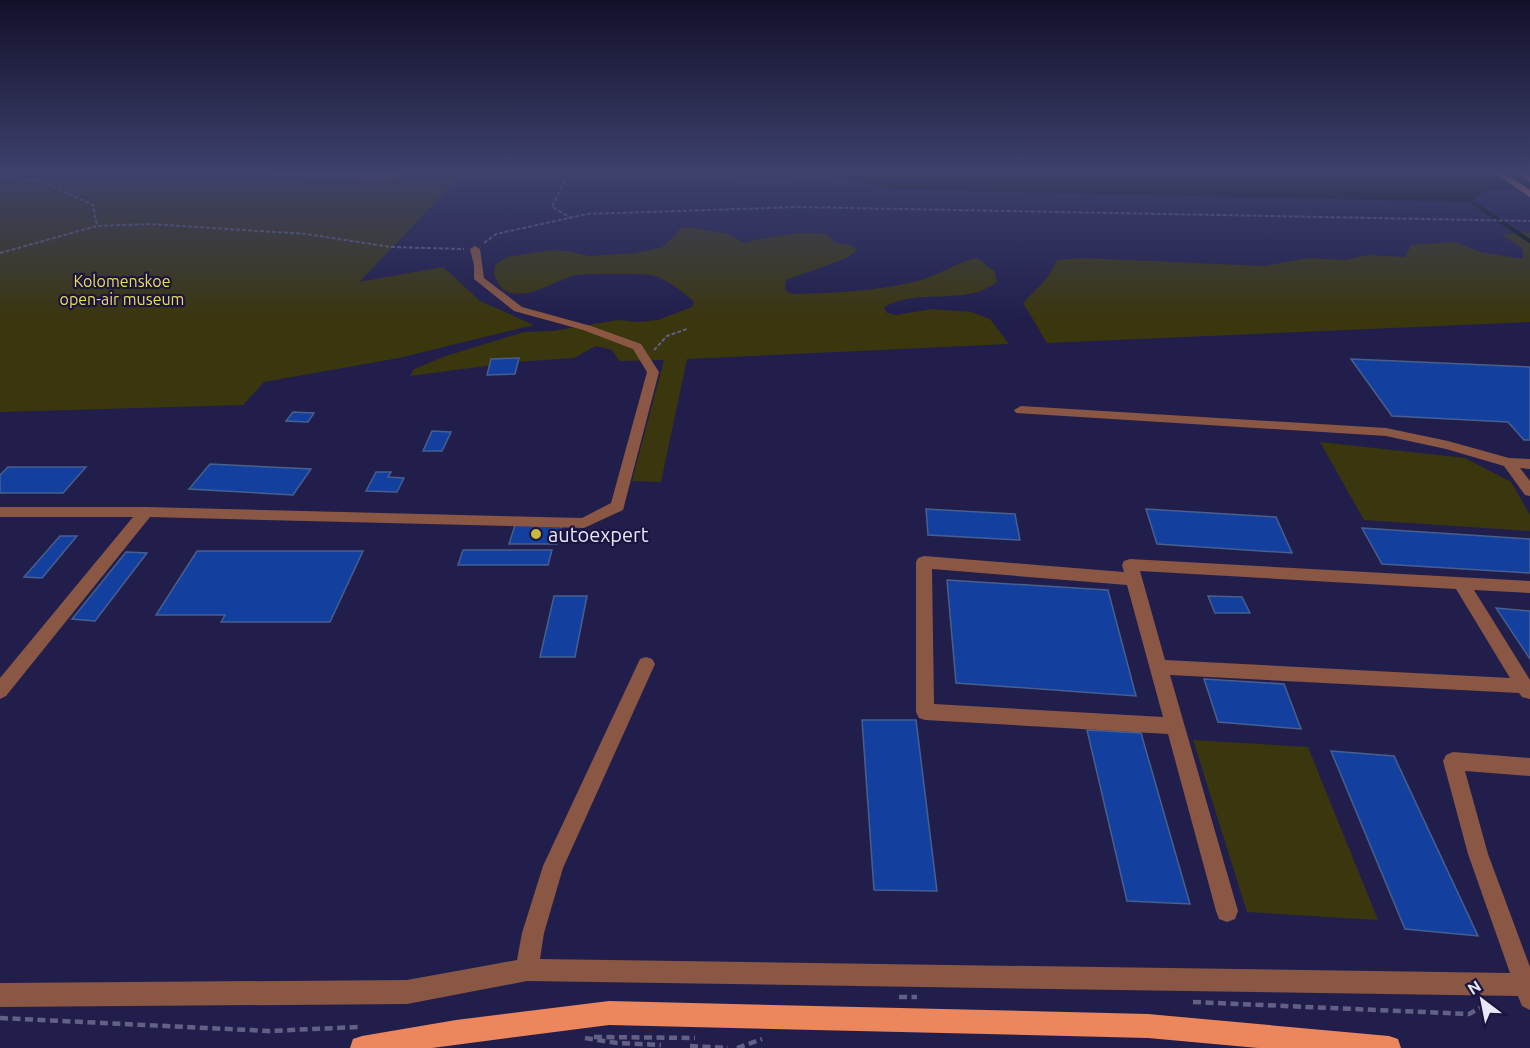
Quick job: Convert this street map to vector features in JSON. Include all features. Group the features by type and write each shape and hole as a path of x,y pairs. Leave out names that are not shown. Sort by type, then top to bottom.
{"main road":[{"path":"361,1037 456,1032 609,1013 1148,1026 1389,1048"}],"street":[{"path":"0,512 146,512 584,523 618,506 653,372 637,347 587,328 518,309 479,279 479,265 475,249"},
{"path":"1021,410 1386,432 1448,445 1509,463 1530,464"},
{"path":"1509,463 1530,491"},
{"path":"0,692 146,512"},
{"path":"1134,579 924,562 925,712 1175,726"},
{"path":"1227,910 1130,565 1530,587"},
{"path":"1461,583 1527,690"},
{"path":"527,970 533,933 553,867 646,664"},
{"path":"1159,667 1527,690"},
{"path":"0,995 407,992 527,970 1528,989 1478,854 1453,762 1530,767"}],"path":[{"path":"96,221 97,226"},
{"path":"0,253 97,226 150,224 306,234 391,248 475,249 496,234 557,221"},
{"path":"645,359 667,336 687,329"},
{"path":"0,1018 361,1037"},
{"path":"577,1037 617,1043 661,1045"},
{"path":"737,1048 763,1038"},
{"path":"690,1046 728,1048"}],"green space":[{"name":"Kolomenskoe open-air museum","path":"0,221 418,221 359,282 443,267 480,301 534,325 399,358 264,382 243,405 0,412"},
{"path":"690,227 728,234 745,243 785,234 827,234 835,243 851,245 857,250 847,258 786,280 785,290 792,294 857,291 905,284 977,258 994,271 997,282 970,294 912,298 884,307 887,313 896,315 932,309 971,312 990,319 1009,344 687,359 661,482 632,481 664,360 619,361 612,350 596,346 574,358 516,362 410,376 414,369 446,356 524,332 553,331 618,320 637,322 658,320 692,307 694,302 681,291 660,278 649,275 578,275 528,293 519,294 502,289 494,275 495,265 507,257 551,250 589,256 636,253 663,247 681,228"},
{"path":"1530,233 1530,322 1047,343 1023,303 1047,278 1057,260 1082,258 1264,266 1308,258 1345,260 1368,255 1405,257 1411,245 1456,242 1480,252 1523,259 1523,249 1502,235"},
{"path":"1320,442 1465,458 1511,482 1530,515 1530,531 1364,520"},
{"path":"1193,740 1308,747 1378,920 1247,912"}],"building":[{"path":"519,358 515,374 487,375 491,359"},
{"path":"1351,359 1530,367 1530,440 1524,440 1508,422 1392,416"},
{"path":"293,412 314,413 308,422 286,421"},
{"path":"432,431 451,432 442,451 423,451"},
{"path":"210,464 311,469 293,495 189,489"},
{"path":"8,467 86,467 63,493 0,493 0,475"},
{"path":"376,472 391,472 388,477 404,478 397,492 366,491"},
{"path":"926,509 1015,514 1020,540 928,535"},
{"path":"1146,509 1276,517 1292,553 1157,544"},
{"name":"autoexpert","path":"515,525 562,525 557,544 509,544"},
{"path":"1362,528 1530,539 1530,573 1382,564"},
{"path":"60,536 77,536 42,578 24,577"},
{"path":"463,550 552,550 548,565 458,565"},
{"path":"197,551 363,551 330,622 221,622 225,615 156,615"},
{"path":"126,552 147,553 95,621 72,619"},
{"path":"947,580 1108,590 1136,696 956,683"},
{"path":"554,596 587,596 575,657 540,657"},
{"path":"1208,596 1242,597 1250,613 1215,613"},
{"path":"1496,608 1530,611 1530,659"},
{"path":"1204,679 1284,684 1301,729 1218,722"},
{"path":"862,720 916,720 937,891 874,890"},
{"path":"1087,730 1141,733 1190,904 1127,901"},
{"path":"1331,751 1394,756 1478,936 1405,929"}],"waterway":[{"path":"1500,221 1530,241"}],"place":[{"name":"autoexpert","path":"536,534"}]}
